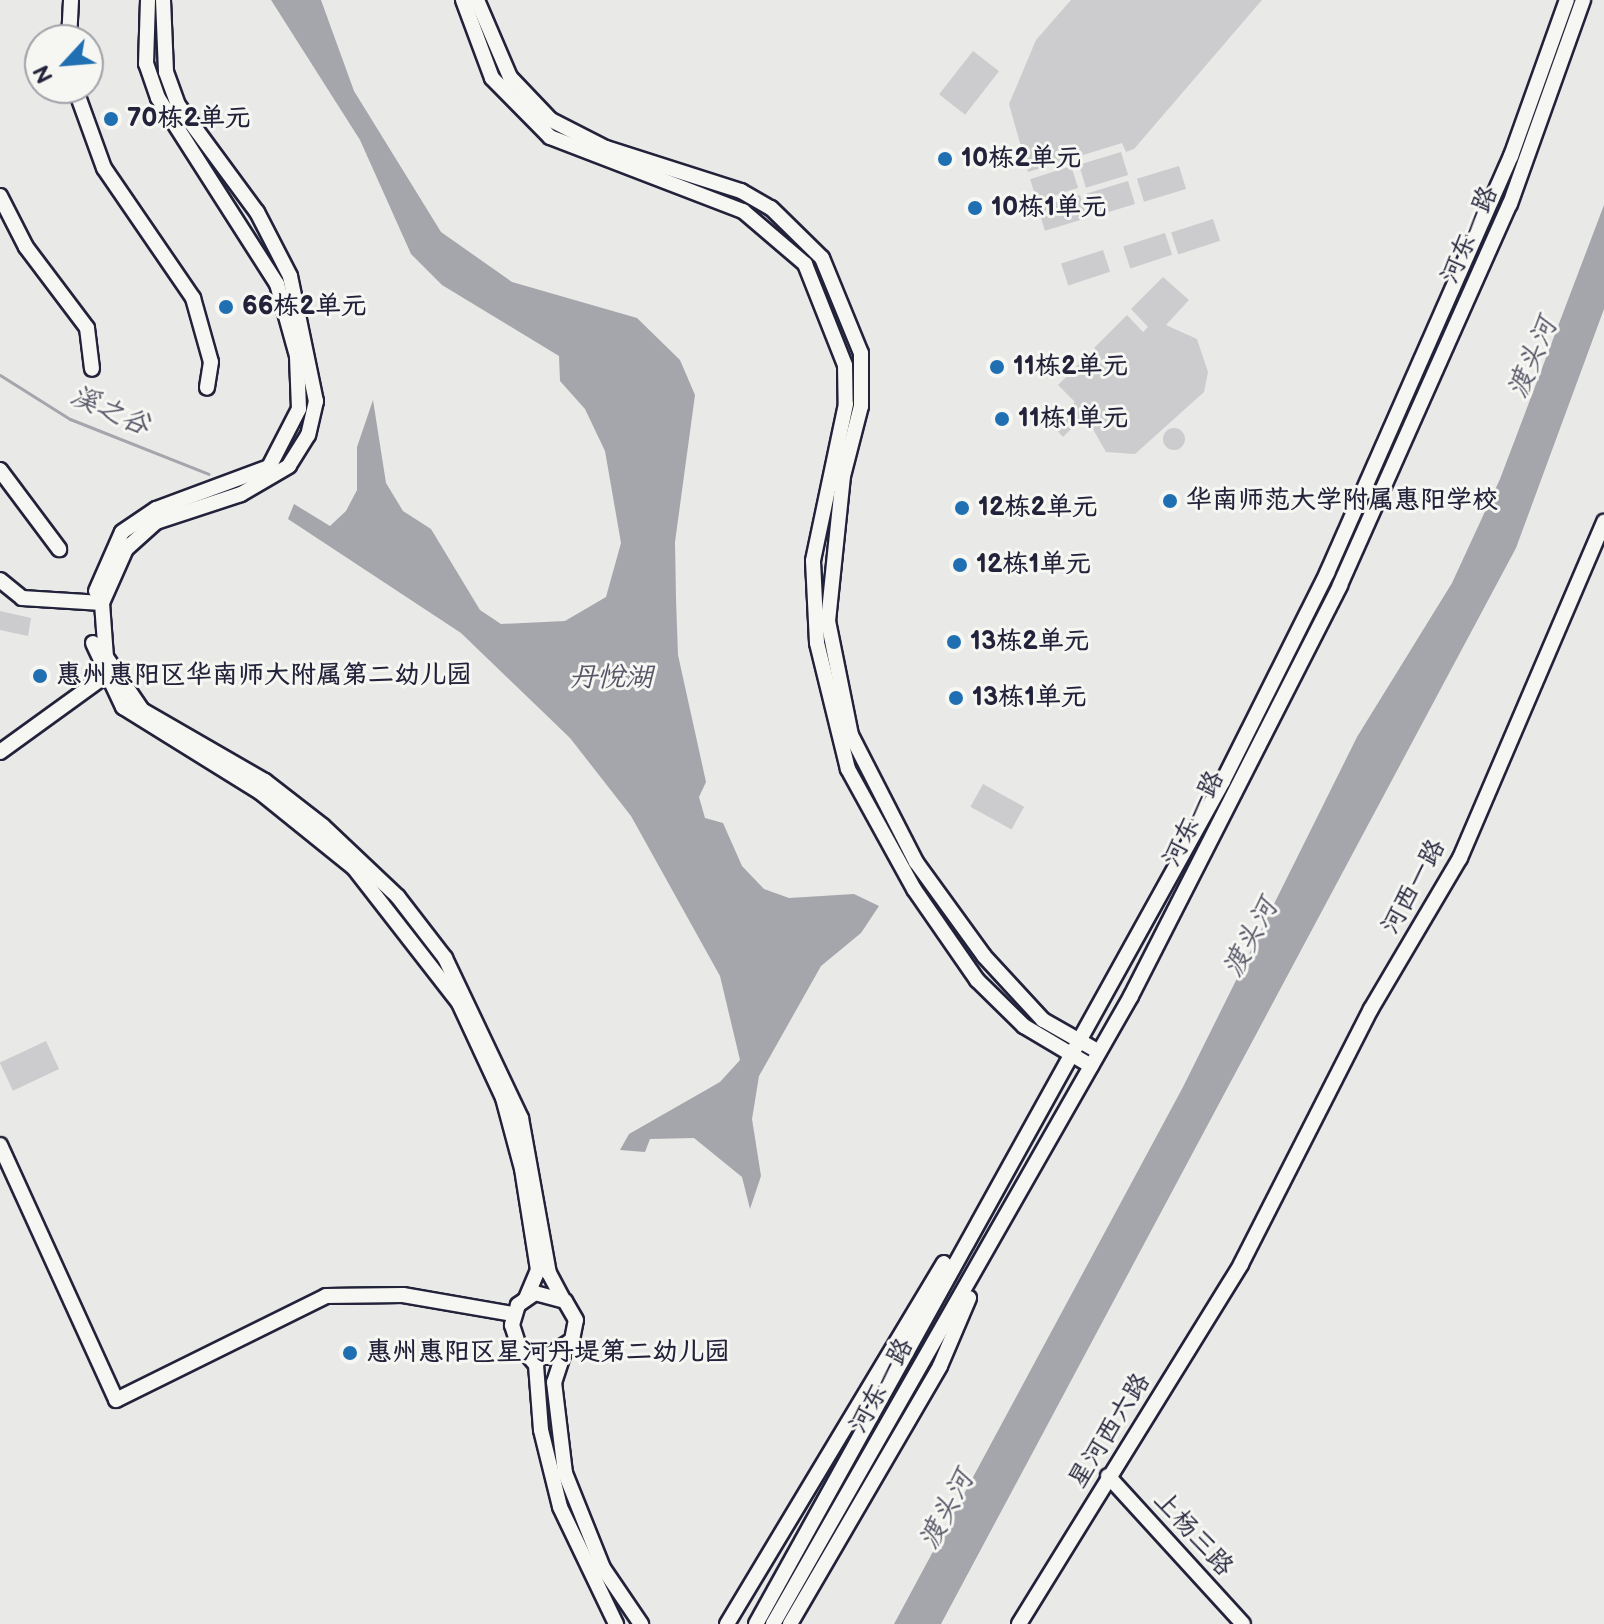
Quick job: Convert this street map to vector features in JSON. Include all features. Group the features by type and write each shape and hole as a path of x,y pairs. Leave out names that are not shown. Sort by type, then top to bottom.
{"street":[{"path":"70,24 71,0"},
{"path":"148,0 146,64 158,98 277,284 297,356 299,409 269,467 156,509 122,532 98,603 92,641 138,721 261,793 354,868 459,1003 503,1098 522,1169 538,1270 526,1298 513,1314 513,1335 538,1373 541,1430 560,1507 616,1624"},
{"path":"98,603 117,563 138,535 289,466 308,435 316,401 290,276 257,212 170,83 163,0"},
{"path":"463,0 492,78 550,137 743,211 805,264 845,365 846,404 813,561 817,643 835,733 866,803 939,928 997,1003 1091,1066"},
{"path":"477,0 510,77 551,120 606,148 741,191 771,208 822,258 861,353 861,406 841,490 828,621 851,735 890,816 944,902 1015,992 1076,1039 1099,1052"},
{"name":"河东一路","path":"756,1624 977,1217 1223,781 1327,573 1511,156 1567,0"},
{"name":"河东一路","path":"773,1624 990,1250 1099,1052 1340,585 1514,194 1583,0"},
{"path":"81,104 104,168 193,298 206,332 207,388"},
{"path":"0,196 26,247 87,328 92,369"},
{"path":"0,470 59,549"},
{"name":"河西一路","path":"1241,1264 1371,1009 1460,858 1604,522"},
{"path":"0,580 22,598 98,603"},
{"path":"0,752 108,673"},
{"path":"108,673 142,710 265,781 323,826 398,897 445,958 513,1095 531,1153 549,1273 576,1320 554,1382 565,1473 603,1568 641,1624"},
{"path":"0,1145 116,1400 326,1296 403,1295 513,1314"},
{"path":"727,1624 915,1305 977,1217"},
{"path":"790,1624 940,1366 990,1250"},
{"name":"星河西六路","path":"1019,1624 1241,1264"},
{"path":"526,1298 546,1292 563,1299"},
{"path":"526,1352 546,1357 565,1349"},
{"name":"上杨三路","path":"1108,1476 1243,1624"}],"shaded area":[{"path":"1071,0 1262,0 1134,149 1126,152 1122,143 1028,172 1009,104 1036,40"},
{"path":"973,51 999,71 965,115 939,94"},
{"path":"1121,152 1128,175 1086,188 1079,165"},
{"path":"1071,166 1078,188 1037,201 1030,179"},
{"path":"1179,166 1186,189 1144,202 1137,179"},
{"path":"1128,181 1135,204 1093,217 1086,194"},
{"path":"1080,195 1087,218 1045,231 1038,208"},
{"path":"1213,219 1220,241 1178,254 1171,233"},
{"path":"1165,233 1172,255 1130,268 1123,247"},
{"path":"1103,250 1110,272 1068,285 1061,264"},
{"path":"1163,277 1189,300 1166,325 1197,339 1208,372 1204,392 1135,454 1106,452 1085,415 1063,437 1052,425 1075,402 1058,385 1090,353 1107,369 1094,348 1127,315 1143,332 1148,327 1131,309"},
{"path":"1174,428 1182,431 1185,439 1182,447 1174,450 1166,447 1163,439 1166,431"},
{"path":"0,611 31,618 28,636 0,630"},
{"path":"983,784 1024,807 1012,830 970,807"},
{"path":"46,1041 59,1069 13,1091 0,1062"}],"water":[{"name":"丹悦湖","path":"271,0 321,0 354,91 441,232 512,282 637,318 680,360 695,395 675,542 676,599 678,655 706,782 699,797 705,818 723,823 742,866 764,889 789,898 854,894 879,906 861,933 821,966 759,1076 752,1119 761,1176 750,1209 742,1177 694,1138 650,1139 645,1152 620,1150 629,1134 720,1082 740,1060 720,976 631,816 570,738 461,633 288,519 294,504 330,526 346,511 357,490 357,447 373,400 386,483 403,511 431,529 480,610 501,624 565,621 606,597 621,543 605,451 585,409 560,381 559,356 442,285 411,254 360,140"},
{"path":"1604,205 1604,309 1516,548 941,1624 894,1624 1183,1087 1357,737 1452,583 1500,479"}],"waterway":[{"name":"溪之谷","path":"0,375 70,419 209,474"}],"place":[{"name":"70栋2单元","path":"111,119"},
{"name":"10栋2单元","path":"945,159"},
{"name":"10栋1单元","path":"975,208"},
{"name":"66栋2单元","path":"226,307"},
{"name":"11栋2单元","path":"997,367"},
{"name":"11栋1单元","path":"1002,419"},
{"name":"华南师范大学附属惠阳学校","path":"1170,501"},
{"name":"12栋2单元","path":"962,508"},
{"name":"12栋1单元","path":"960,565"},
{"name":"13栋2单元","path":"954,642"},
{"name":"惠州惠阳区华南师大附属第二幼儿园","path":"40,676"},
{"name":"13栋1单元","path":"956,698"},
{"name":"惠州惠阳区星河丹堤第二幼儿园","path":"350,1353"}],"water label":[{"name":"渡头河","path":"1533,358"},
{"name":"渡头河","path":"1251,938"},
{"name":"渡头河","path":"947,1510"}]}
